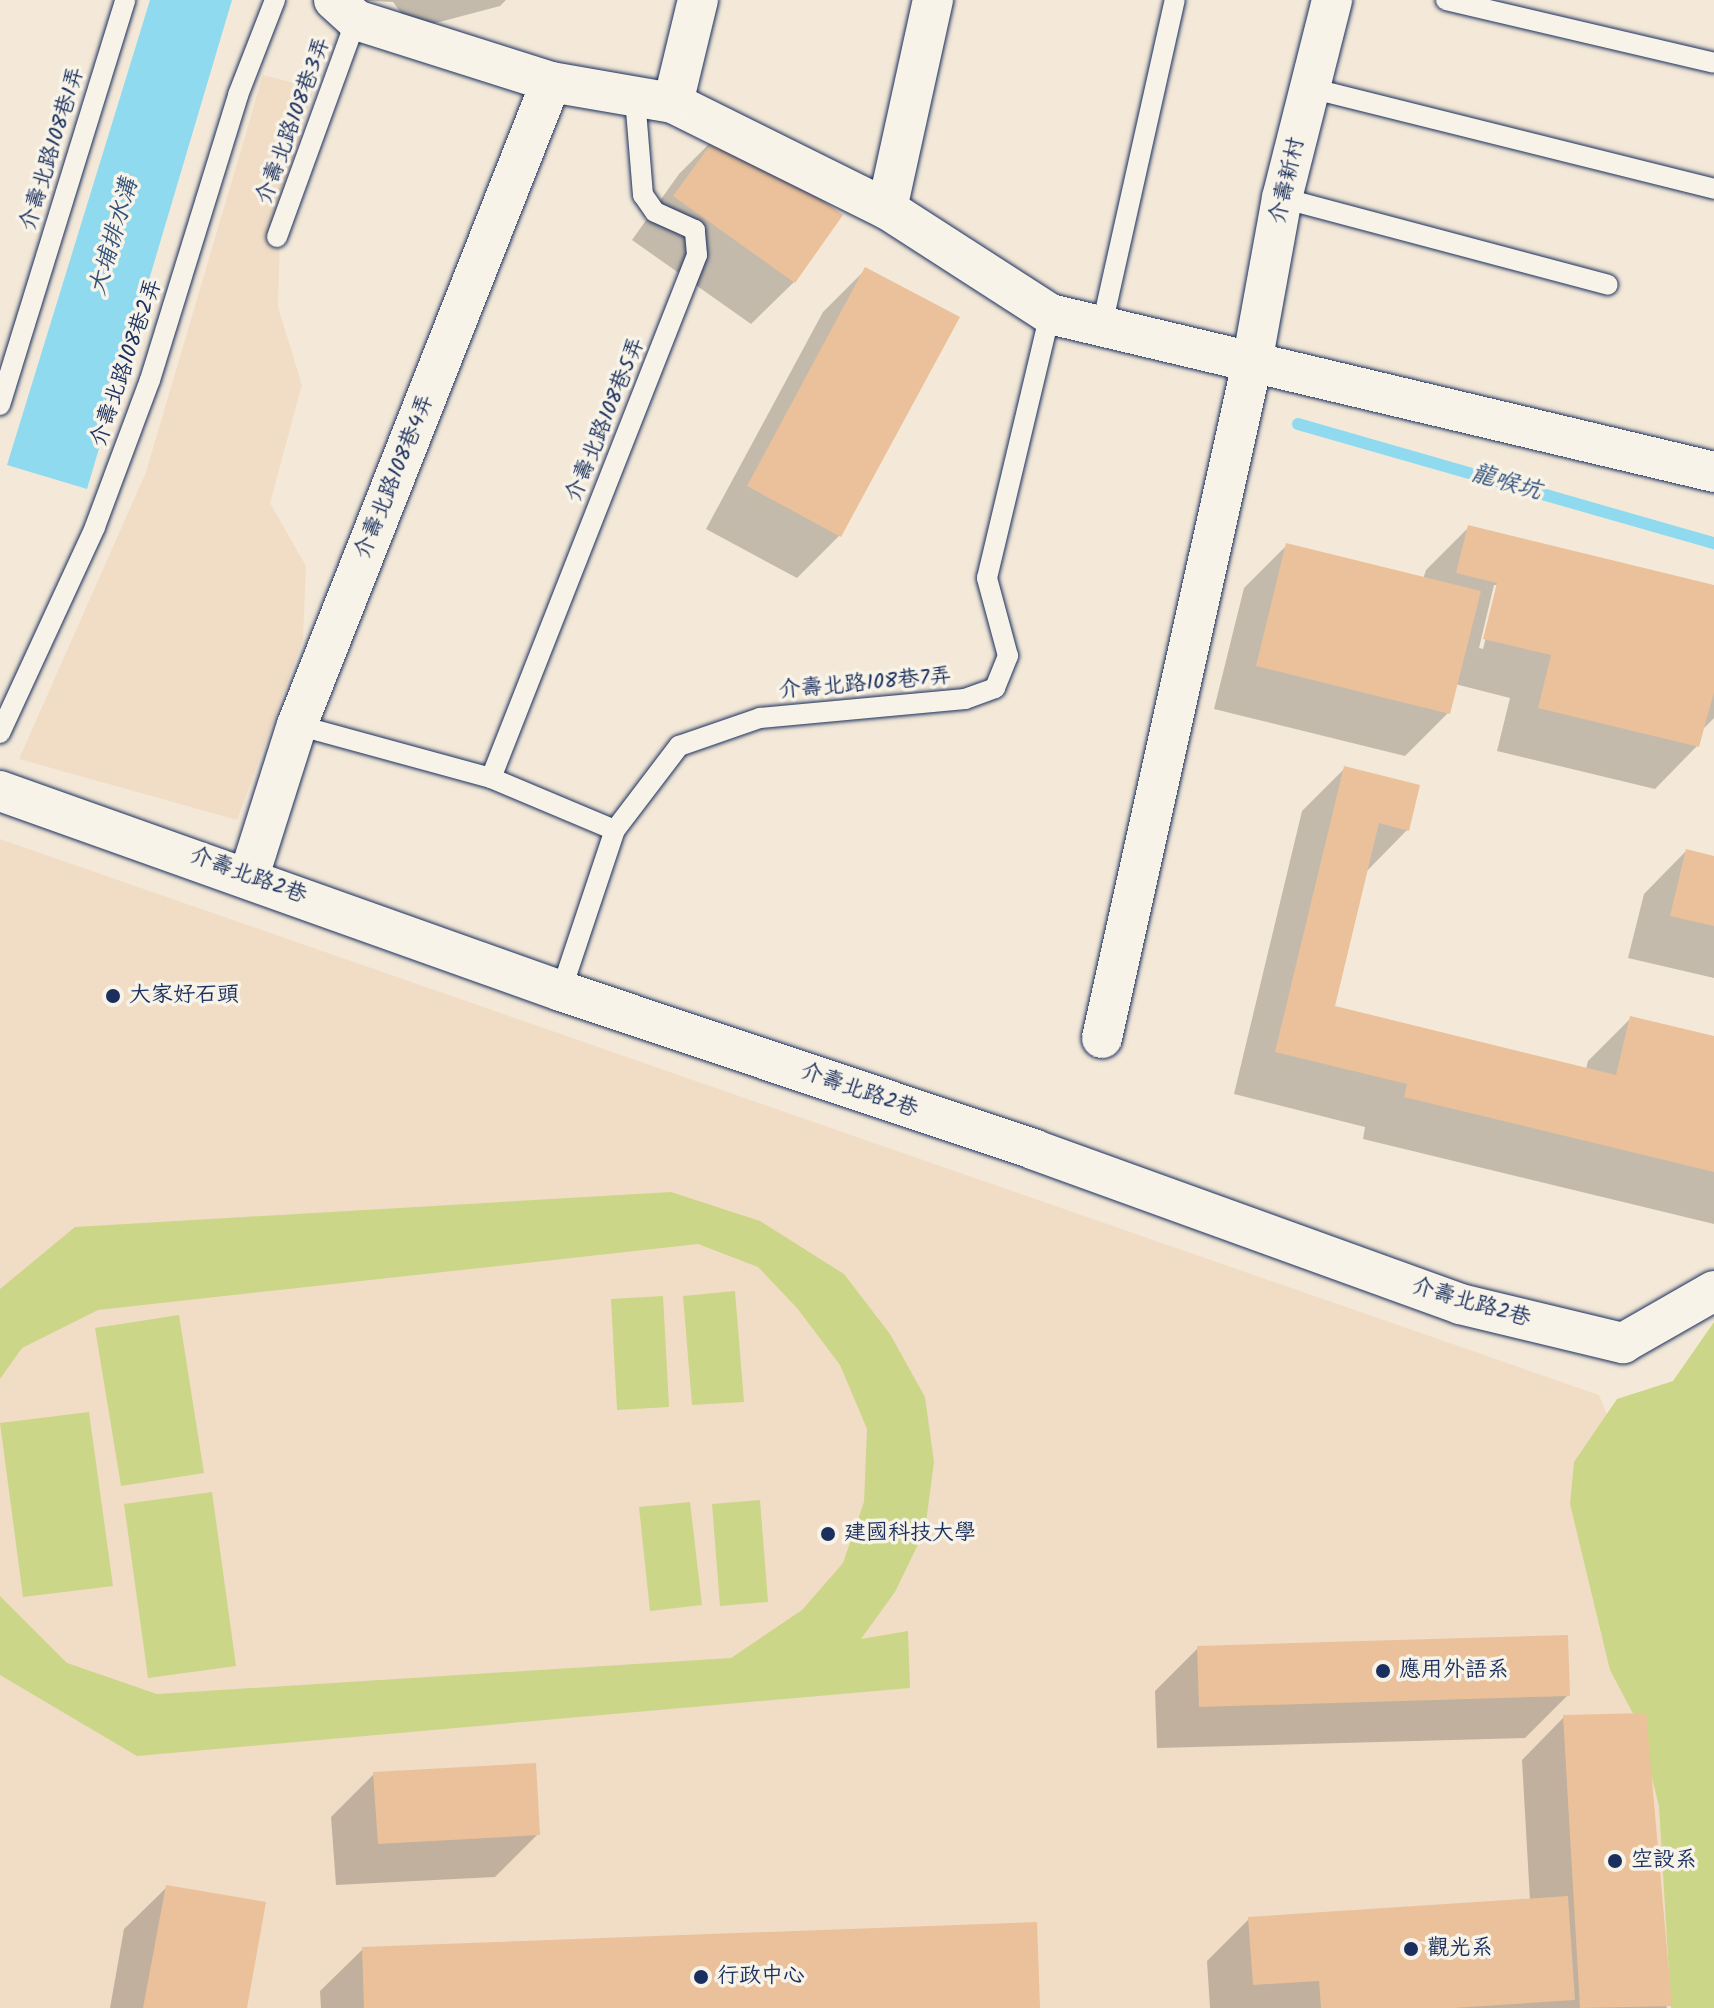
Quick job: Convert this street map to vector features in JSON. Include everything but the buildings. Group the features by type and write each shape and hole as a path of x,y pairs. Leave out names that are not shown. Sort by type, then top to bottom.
{"street":[{"path":"654,101 698,0"},
{"path":"887,209 933,0"},
{"name":"介壽新村","path":"1102,1038 1252,363 1282,198 1332,0"},
{"path":"345,10 551,82 654,101 887,209 1050,314 1101,330 1714,472"},
{"name":"介壽北路108巷4弄","path":"249,876 297,725 551,82"},
{"name":"介壽北路2巷","path":"0,791 249,876 561,991 1035,1150 1460,1304 1623,1343 1714,1291"}],"lane":[{"name":"介壽北路108巷1弄","path":"0,405 125,0"},
{"name":"介壽北路108巷2弄","path":"0,733 95,527 150,380 238,95 275,0"},
{"path":"1101,330 1175,0"},
{"path":"1446,0 1714,63"},
{"name":"介壽北路108巷3弄","path":"277,237 345,10"},
{"path":"1310,88 1714,189"},
{"name":"介壽北路108巷5弄","path":"491,778 697,255 695,230 655,212 643,195 654,101"},
{"path":"1282,198 1608,285"},
{"name":"介壽北路108巷7弄","path":"561,991 615,830 679,746 760,718 965,699 995,688 1008,656 987,578 1050,314"},
{"path":"297,725 491,778 615,830"}],"shaded area":[{"path":"263,75 314,88 281,199 278,307 302,385 270,503 306,566 303,639 237,820 19,759 146,472"},
{"name":"建國科技大學","path":"0,839 1599,1395 1714,1672 1714,2008 0,2008"}],"green space":[{"path":"671,1192 760,1221 844,1274 890,1334 925,1397 934,1462 925,1530 895,1592 861,1639 908,1631 910,1688 137,1756 0,1675 0,1596 67,1663 157,1694 731,1658 802,1610 843,1563 864,1502 867,1429 840,1365 797,1308 758,1267 698,1244 98,1310 22,1348 0,1379 0,1289 75,1227"},
{"path":"735,1291 744,1402 692,1405 683,1296"},
{"path":"663,1296 669,1407 617,1410 611,1299"},
{"path":"179,1315 204,1473 121,1486 95,1328"},
{"path":"1714,1322 1714,2008 1671,2008 1659,1806 1638,1723 1610,1670 1570,1504 1574,1462 1617,1399 1673,1381"},
{"path":"89,1412 113,1586 23,1597 0,1423"},
{"path":"212,1492 236,1666 148,1678 124,1504"},
{"path":"760,1500 768,1602 720,1606 712,1504"},
{"path":"690,1502 702,1605 650,1611 639,1507"}],"water":[{"name":"大埔排水溝","path":"150,0 232,0 87,489 7,465"}],"waterway":[{"name":"龍喉坑","path":"1298,424 1714,543"}],"place":[{"name":"大家好石頭","path":"113,996"},
{"name":"建國科技大學","path":"828,1534"},
{"name":"應用外語系","path":"1383,1671"},
{"name":"空設系","path":"1615,1861"},
{"name":"觀光系","path":"1411,1949"},
{"name":"行政中心","path":"701,1977"}]}
